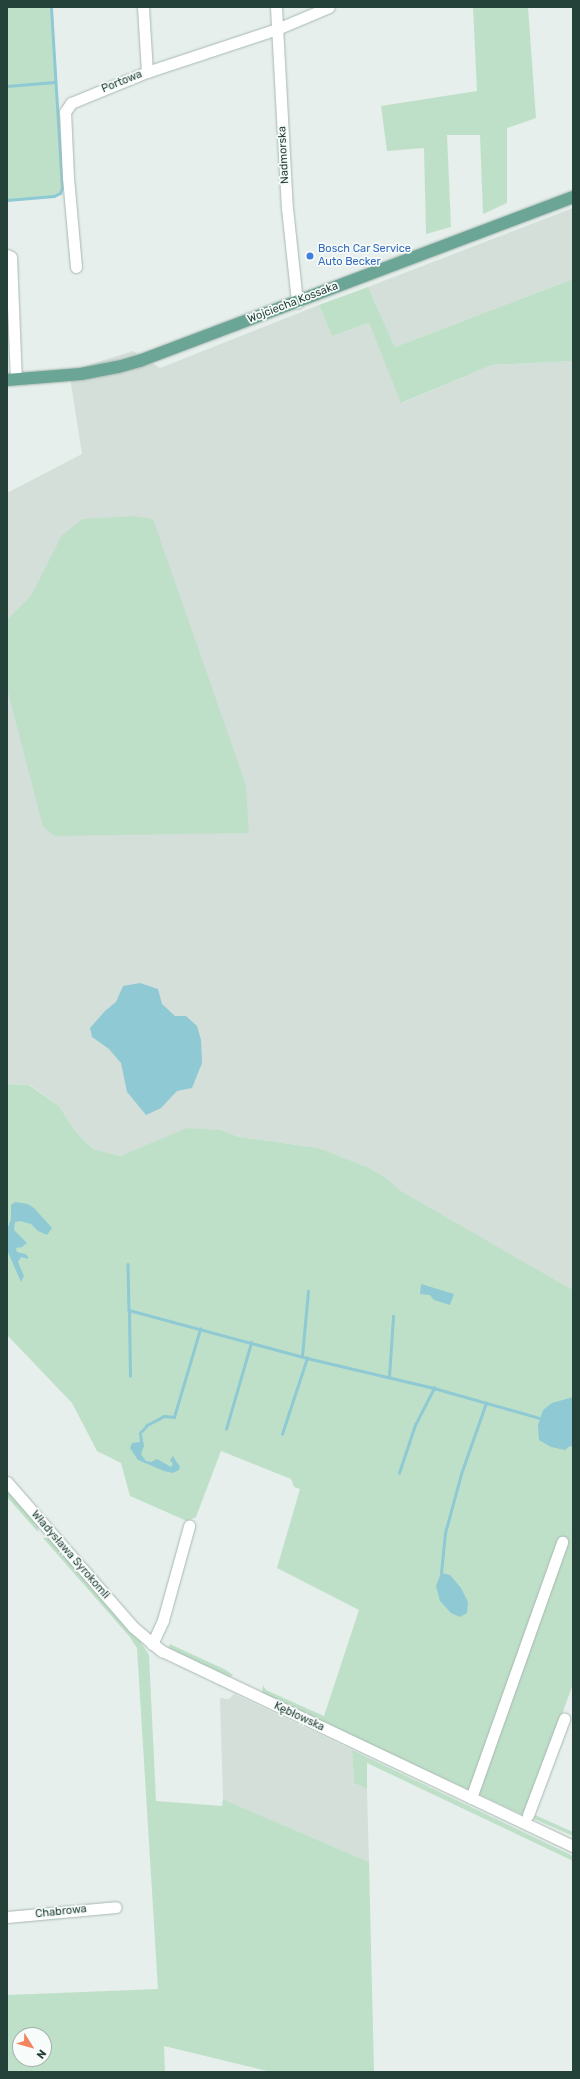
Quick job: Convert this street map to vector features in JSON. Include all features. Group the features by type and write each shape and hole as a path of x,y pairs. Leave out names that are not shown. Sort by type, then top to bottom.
{"main road":[{"name":"Wojciecha Kossaka","path":"11,379 81,374 118,367 297,302 436,247 573,197"}],"street":[{"path":"143,7 147,72"},
{"name":"Nadmorska","path":"276,7 287,208 297,302"},
{"name":"Portowa","path":"76,268 68,177 65,112 71,103 147,72 277,29 329,7"},
{"path":"7,255 11,257 11,379"},
{"name":"Władysława Syrokomli","path":"7,1482 133,1627"},
{"path":"152,1644 163,1620 189,1526"},
{"path":"471,1798 562,1542"},
{"name":"Kębłowska","path":"133,1627 152,1644 227,1683 573,1846"},
{"path":"528,1816 564,1719"},
{"name":"Chabrowa","path":"7,1917 116,1907"}],"shaded area":[{"path":"573,208 573,279 395,347 368,287"},
{"path":"319,305 332,336 369,323 402,403 492,365 573,361 573,1290 398,1190 387,1178 367,1167 319,1148 239,1137 221,1130 147,1146 120,1156 93,1149 75,1131 59,1106 30,1085 7,1084 7,493 82,454 69,371 133,351 160,368"},
{"path":"234,1694 352,1750 354,1783 367,1789 369,1862 223,1799 220,1698 229,1699"}],"green space":[{"path":"7,7 51,7 62,188 60,193 54,196 7,200"},
{"path":"473,7 528,7 536,118 507,128 507,203 483,214 480,135 447,135 451,227 426,234 424,148 387,151 381,106 477,91"},
{"path":"573,279 573,361 492,365 401,403 369,323 332,336 319,305 368,287 395,347"},
{"path":"133,516 153,519 246,785 249,833 55,836 43,827 7,688 7,620 31,596 62,535 83,519"},
{"path":"7,1084 29,1085 59,1106 75,1131 93,1149 120,1156 187,1128 221,1130 239,1137 319,1148 367,1167 387,1178 399,1190 573,1290 573,1684 525,1816 262,1694 263,1685 266,1690 324,1716 359,1610 277,1568 300,1489 294,1487 291,1479 221,1451 196,1517 187,1521 130,1496 121,1463 97,1451 72,1403 7,1335"},
{"path":"7,1490 38,1526 38,1532 7,1497"},
{"path":"43,1538 49,1538 140,1641 149,1655 156,1801 222,1806 223,1799 369,1862 374,2072 271,2072 164,2046 165,2072 7,2072 7,1995 158,1989 137,1648 129,1636"},
{"path":"170,1644 226,1670 233,1675 230,1677 223,1675 168,1649"},
{"path":"352,1750 573,1856 573,1861 367,1763 367,1789 354,1783"},
{"path":"535,1815 573,1832 573,1836 532,1818"}],"water":[{"path":"140,983 158,989 162,1004 175,1016 186,1016 197,1026 201,1040 202,1063 192,1088 177,1091 161,1108 146,1115 127,1092 121,1063 109,1049 92,1037 90,1028 105,1011 116,1002 123,986"},
{"path":"15,1202 28,1204 34,1208 52,1228 47,1235 38,1231 31,1224 20,1221 15,1222 14,1230 27,1243 22,1247 16,1248 17,1252 28,1256 28,1259 21,1257 18,1262 24,1276 21,1282 7,1250 7,1230 11,1219 11,1205"},
{"path":"421,1284 454,1294 450,1305 434,1300 430,1295 420,1294"},
{"path":"573,1397 573,1447 570,1446 565,1450 551,1447 539,1440 538,1425 543,1410 552,1403"},
{"path":"141,1430 144,1446 141,1454 146,1461 151,1462 157,1459 171,1467 173,1464 170,1460 173,1456 180,1467 179,1470 173,1473 164,1471 138,1460 130,1448 132,1443 140,1442 139,1433"},
{"path":"441,1573 450,1575 461,1588 468,1602 467,1613 460,1617 451,1613 440,1601 436,1586"}],"waterway":[{"path":"7,200 54,196 60,193 62,188 51,7"},
{"path":"7,86 55,82"},
{"path":"128,1264 129,1310"},
{"path":"302,1356 308,1291"},
{"path":"130,1376 129,1310 307,1358 434,1388 540,1418"},
{"path":"389,1377 393,1316"},
{"path":"142,1431 147,1425 164,1416 174,1417 200,1329"},
{"path":"226,1429 251,1343"},
{"path":"282,1434 307,1358"},
{"path":"399,1473 415,1425 434,1388"},
{"path":"441,1573 445,1533 461,1474 486,1403"}],"place":[{"name":"Bosch Car Service Auto Becker","path":"310,256"}]}
